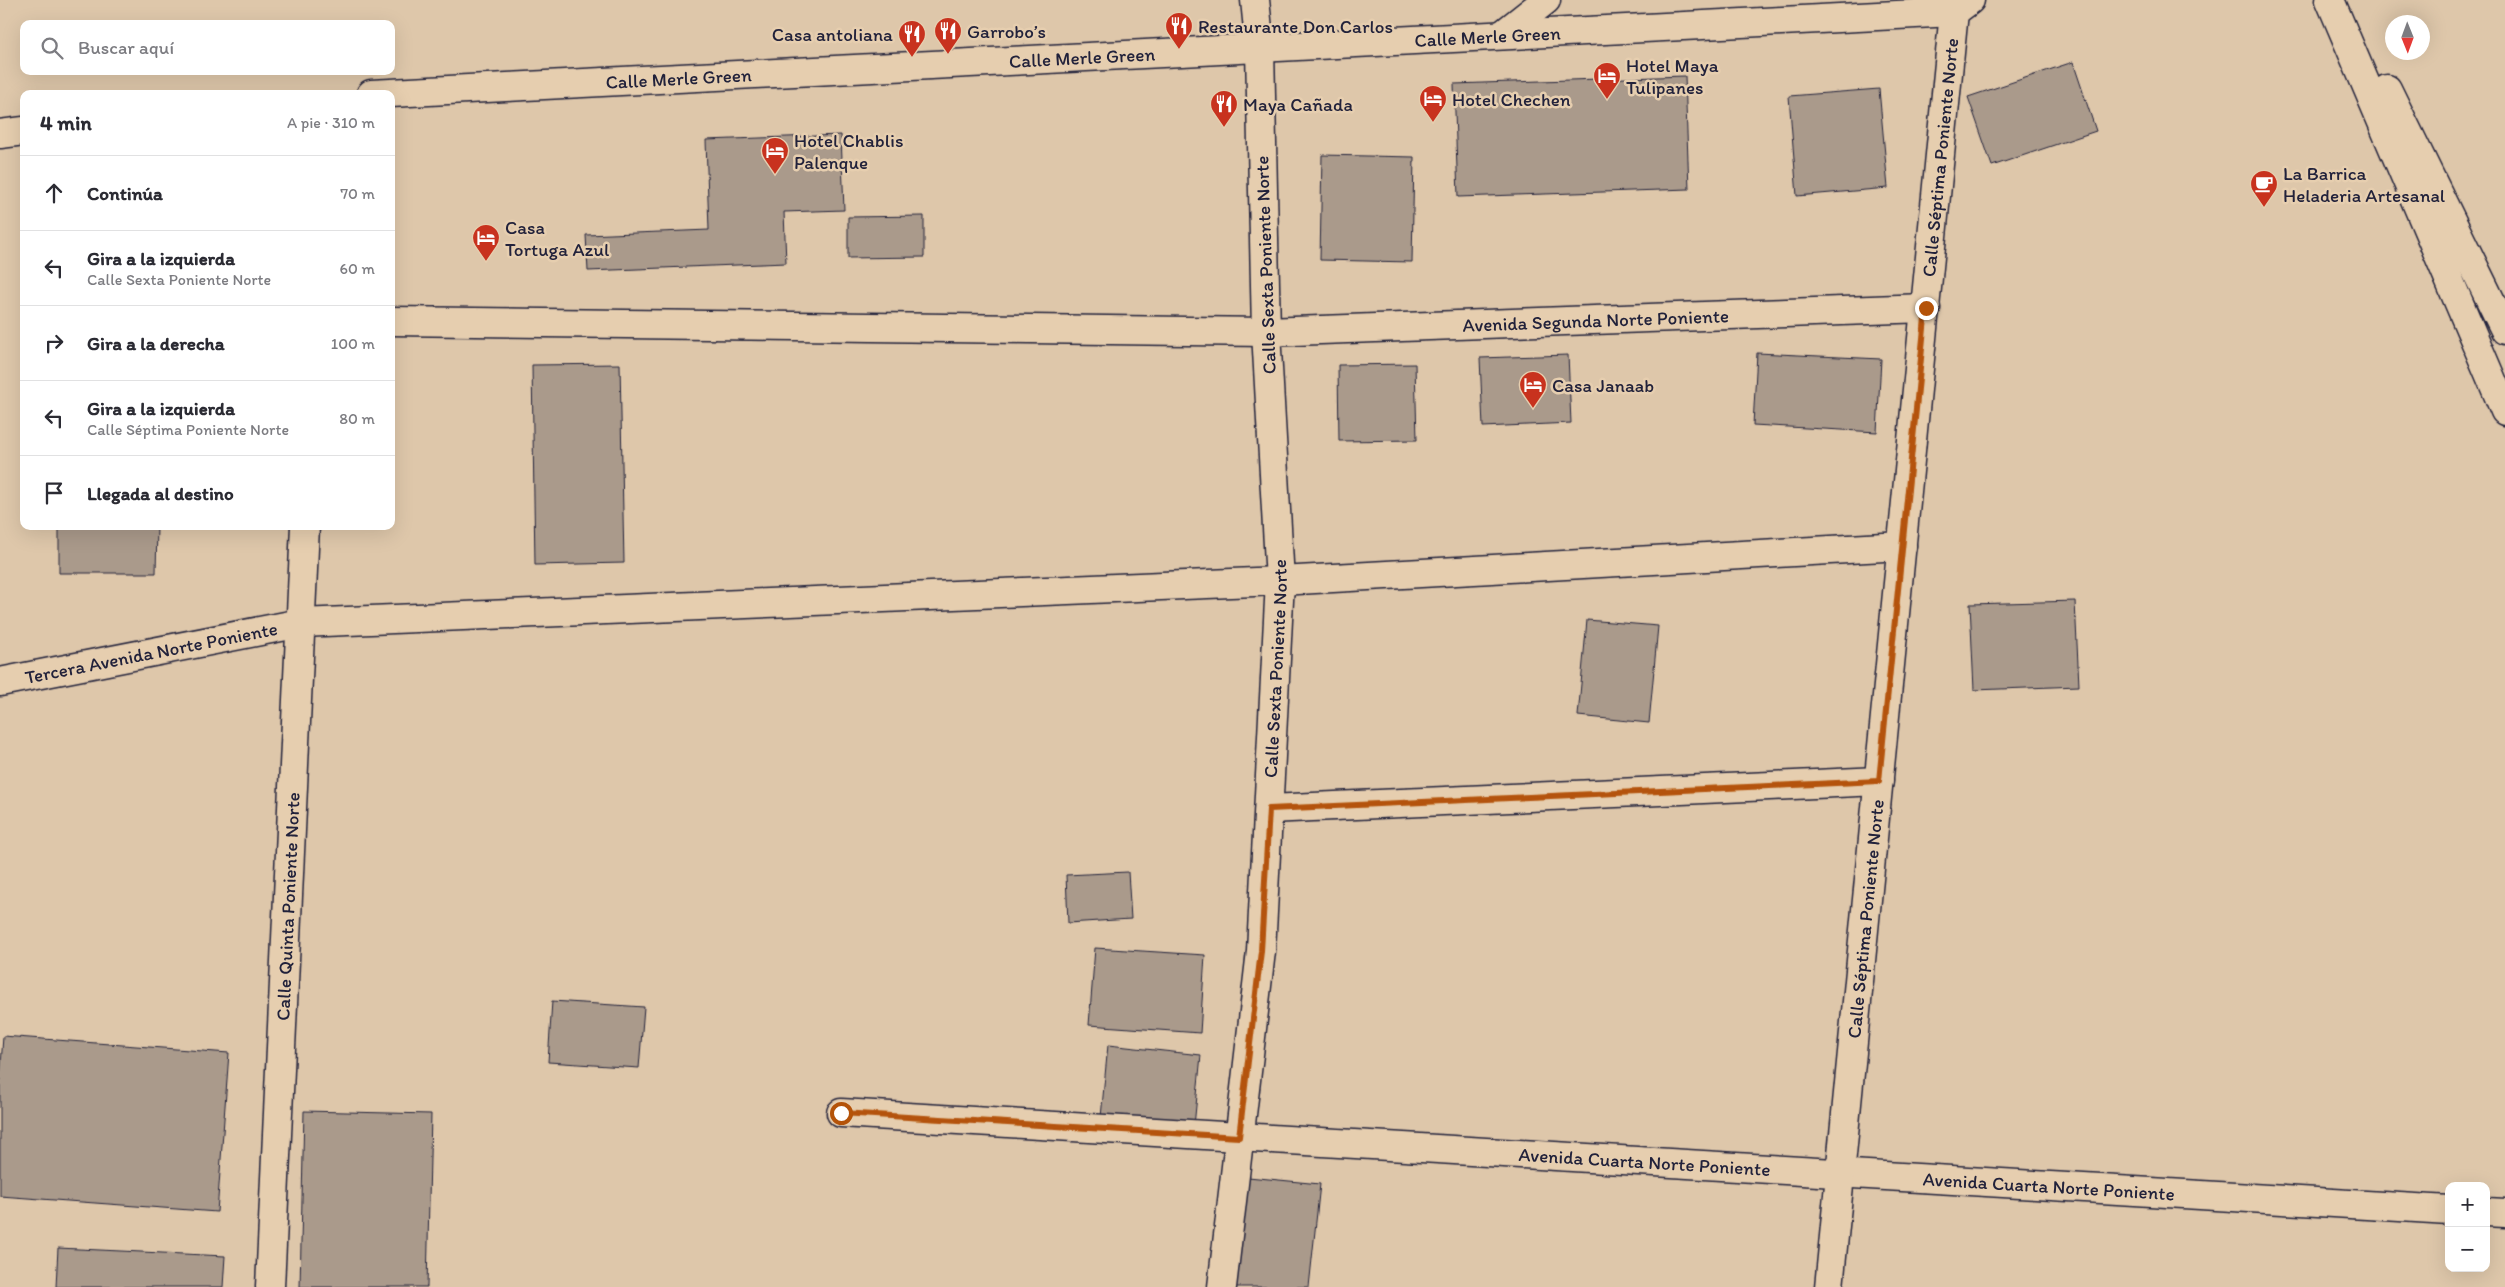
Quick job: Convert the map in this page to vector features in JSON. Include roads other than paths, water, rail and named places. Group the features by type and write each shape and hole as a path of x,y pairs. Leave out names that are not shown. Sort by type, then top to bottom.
{"street":[{"name":"Calle Sexta Poniente Norte","path":"1222,1287 1261,951 1280,581 1266,332 1260,49 1255,0"},
{"path":"1502,35 1546,0"},
{"path":"2330,0 2505,411"},
{"path":"2343,0 2505,330"},
{"name":"Calle Merle Green","path":"395,93 1260,49 1962,6"},
{"name":"Calle Séptima Poniente Norte","path":"1829,1287 1926,308 1962,6"},
{"name":"Avenida Segunda Norte Poniente","path":"395,321 1266,332 1926,308"},
{"name":"Calle Quinta Poniente Norte","path":"270,1287 306,530"},
{"name":"Tercera Avenida Norte Poniente","path":"0,682 301,623 1280,581 1902,546"},
{"path":"1269,809 1879,781"},
{"name":"Avenida Cuarta Norte Poniente","path":"841,1113 2445,1210"},
{"path":"2490,1212 2505,1213"}],"place":[{"name":"Restaurante Don Carlos","path":"1179,50"},
{"name":"Garrobo’s","path":"948,55"},
{"name":"Casa antoliana","path":"912,58"},
{"name":"Hotel Maya Tulipanes","path":"1607,100"},
{"name":"Hotel Chechen","path":"1433,123"},
{"name":"Maya Cañada","path":"1224,128"},
{"name":"Hotel Chablis Palenque","path":"775,175"},
{"name":"La Barrica Heladeria Artesanal","path":"2264,208"},
{"name":"Casa Tortuga Azul","path":"486,262"},
{"name":"Casa Janaab","path":"1533,409"}]}
